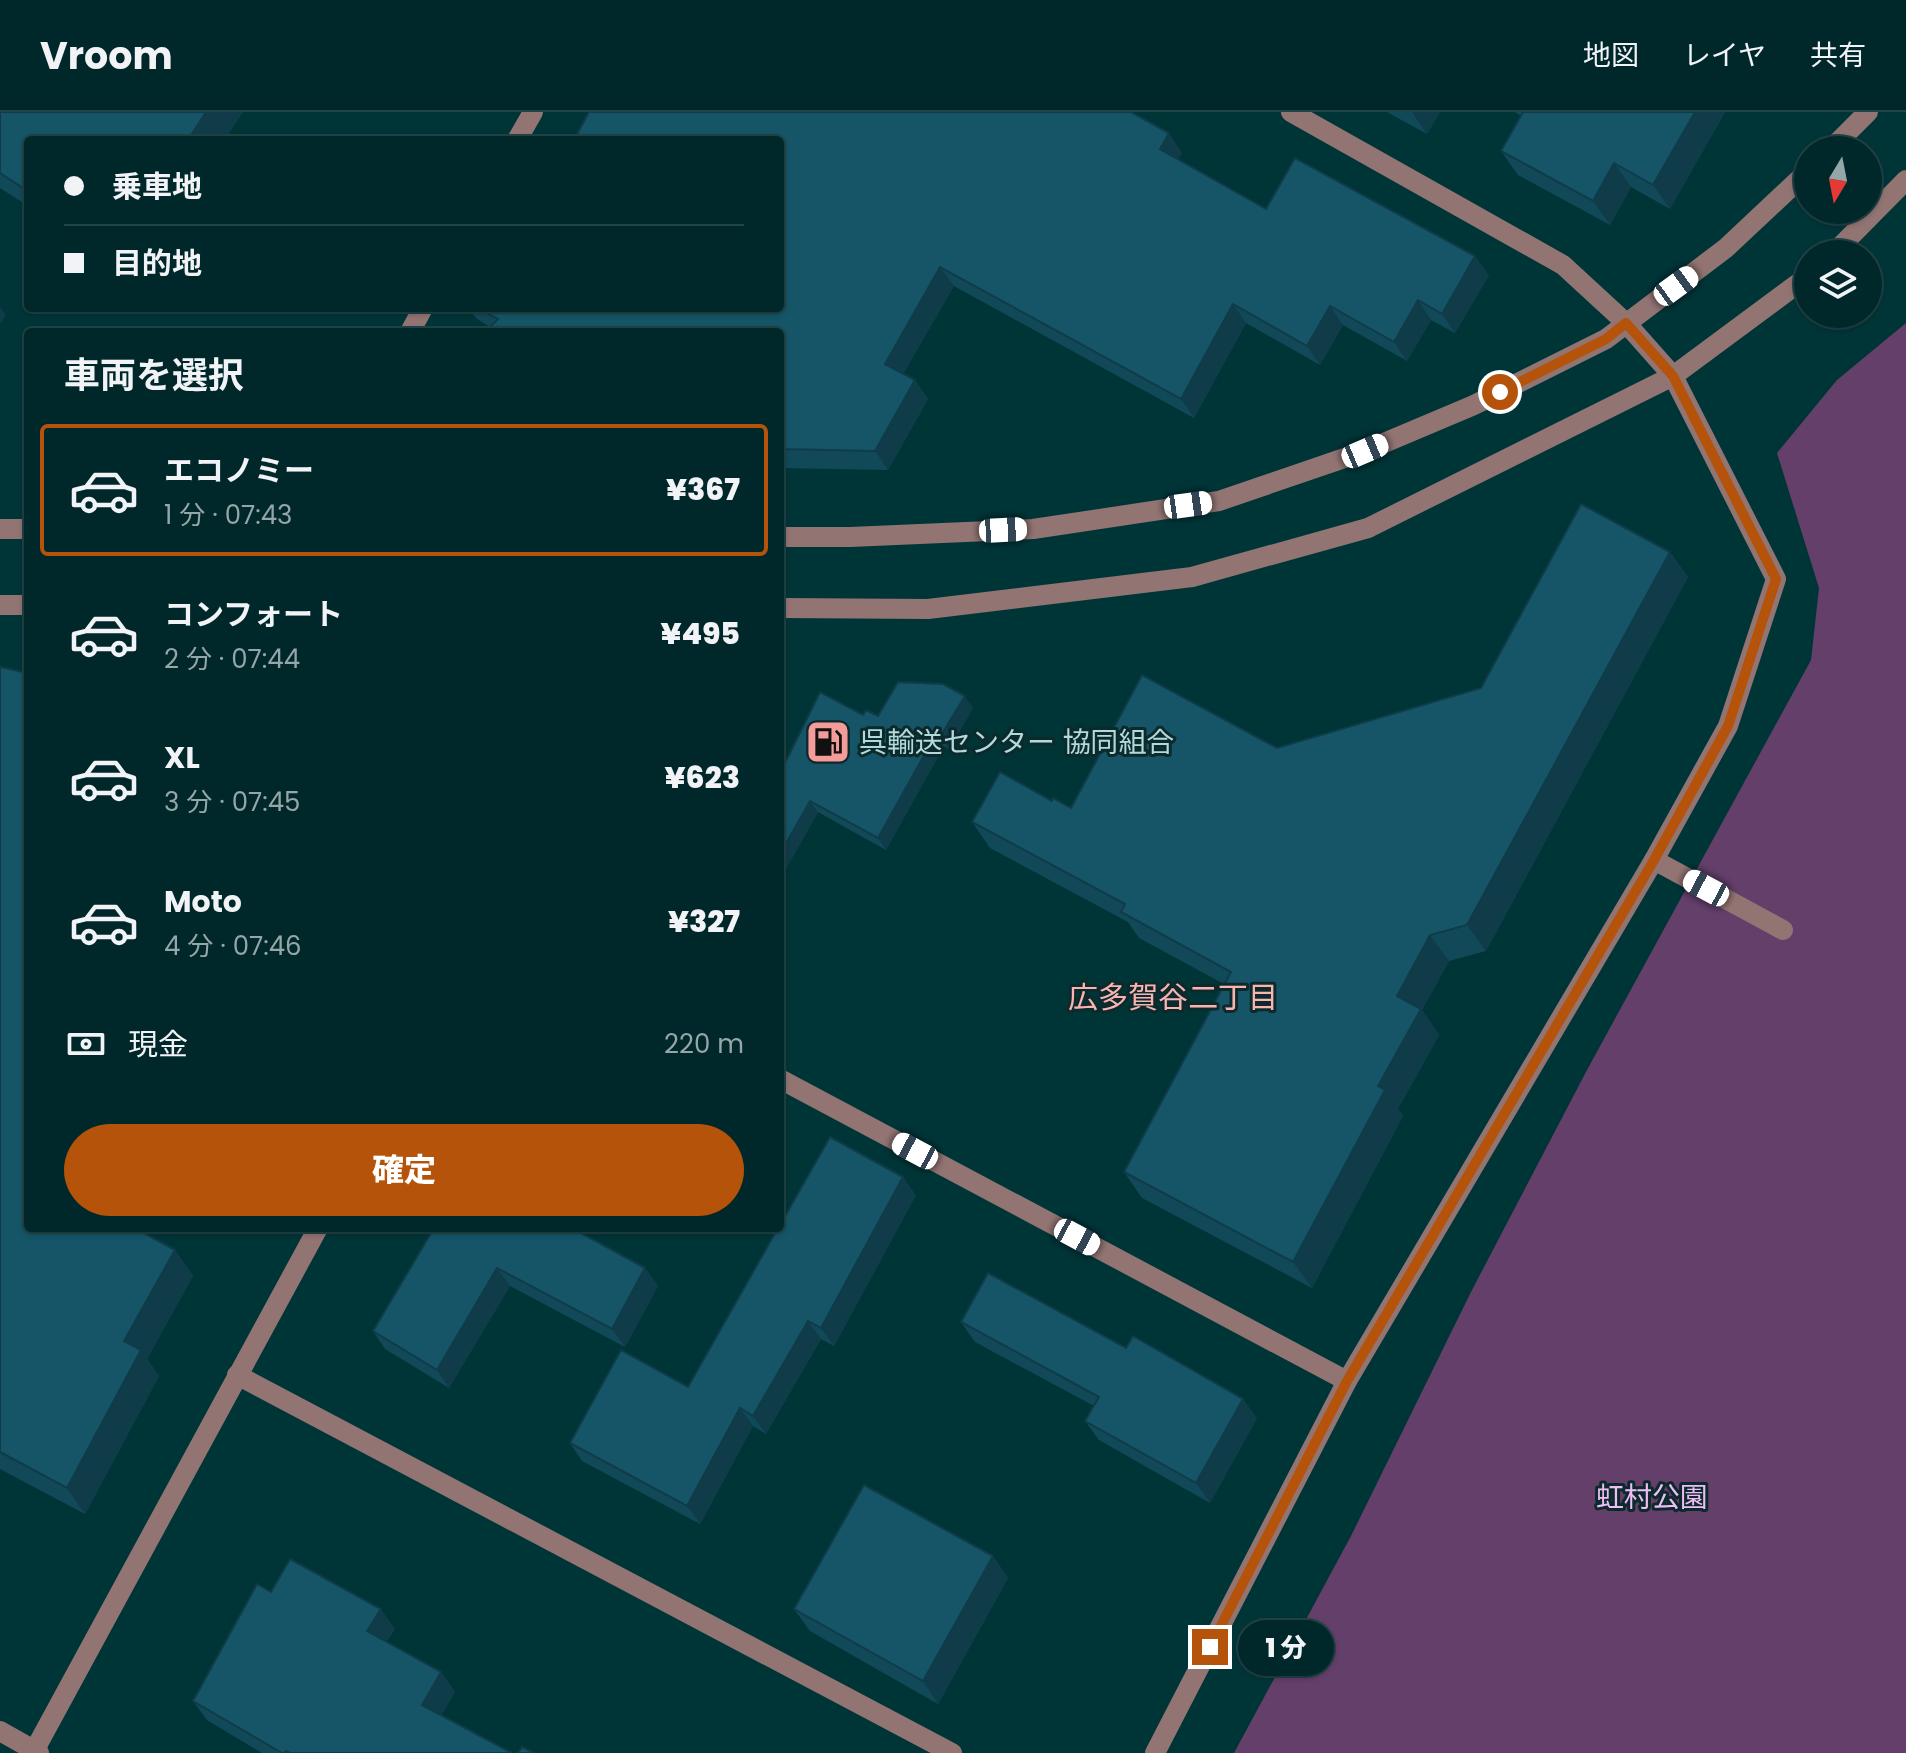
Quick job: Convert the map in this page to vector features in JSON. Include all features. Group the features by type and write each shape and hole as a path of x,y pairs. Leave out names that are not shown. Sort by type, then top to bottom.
{"street":[{"path":"519,136 533,112"},
{"path":"1155,1753 1347,1381 1654,860 1728,726 1776,579 1673,376 1626,323 1563,265 1291,112"},
{"path":"1844,136 1868,112"},
{"path":"1847,240 1906,180"},
{"path":"784,537 1033,529 1219,501 1365,451 1474,405 1606,339 1726,248 1794,184"},
{"path":"784,608 928,609 1192,577 1368,528 1673,376 1794,286"},
{"path":"0,529 24,529"},
{"path":"0,605 24,605"},
{"path":"1654,860 1783,930"},
{"path":"784,1081 1347,1381"},
{"path":"0,1731 35,1752 316,1232"},
{"path":"237,1375 952,1753"}],"green space":[{"name":"虹村公園","path":"1906,323 1906,1753 1234,1753 1351,1536 1471,1292 1587,1070 1811,660 1819,588 1777,453 1837,380"}],"building":[{"path":"0,112 206,112 191,136 24,136 24,188 0,173"},
{"path":"589,112 1131,112 1169,133 1160,149 1266,209 1295,158 1475,256 1442,314 1418,300 1394,342 1330,306 1307,346 1233,304 1181,399 940,267 885,364 915,380 875,451 784,449 784,328 489,328 498,319 485,312 784,312 784,136 576,136"},
{"path":"1523,112 1695,112 1653,185 1614,163 1593,201 1501,151"},
{"path":"1581,504 1670,552 1467,925 1430,935 1397,996 1421,1009 1378,1086 1385,1090 1293,1262 1124,1172 1231,972 1121,912 1125,904 972,822 1000,772 1071,808 1142,675 1277,748 1481,688"},
{"path":"0,667 24,672 24,1232 142,1232 175,1250 124,1341 141,1350 67,1488 0,1452"},
{"path":"898,682 943,684 965,696 940,737 936,734 878,838 810,801 784,847 784,764 820,692 863,715 866,710 878,716"},
{"path":"830,1137 903,1177 821,1328 808,1321 753,1416 740,1408 687,1506 570,1443 621,1350 688,1387 776,1232 784,1232 784,1218"},
{"path":"432,1232 579,1232 645,1268 612,1329 497,1268 437,1370 373,1331"},
{"path":"988,1273 1126,1348 1133,1336 1243,1399 1196,1483 1085,1421 1099,1397 961,1322"},
{"path":"864,1485 993,1556 923,1681 794,1609"},
{"path":"290,1559 381,1609 367,1631 441,1672 422,1705 512,1753 282,1753 193,1701 257,1584 271,1592"},
{"path":"522,1747 534,1753 518,1753"}],"place":[{"name":"呉輸送センター 協同組合","path":"828,742"}],"district":[{"name":"広多賀谷二丁目","path":"1173,997"}],"route":[{"path":"1210,1647 1347,1381 1654,860 1728,726 1776,579 1673,376 1626,323 1606,339 1500,392"}]}
